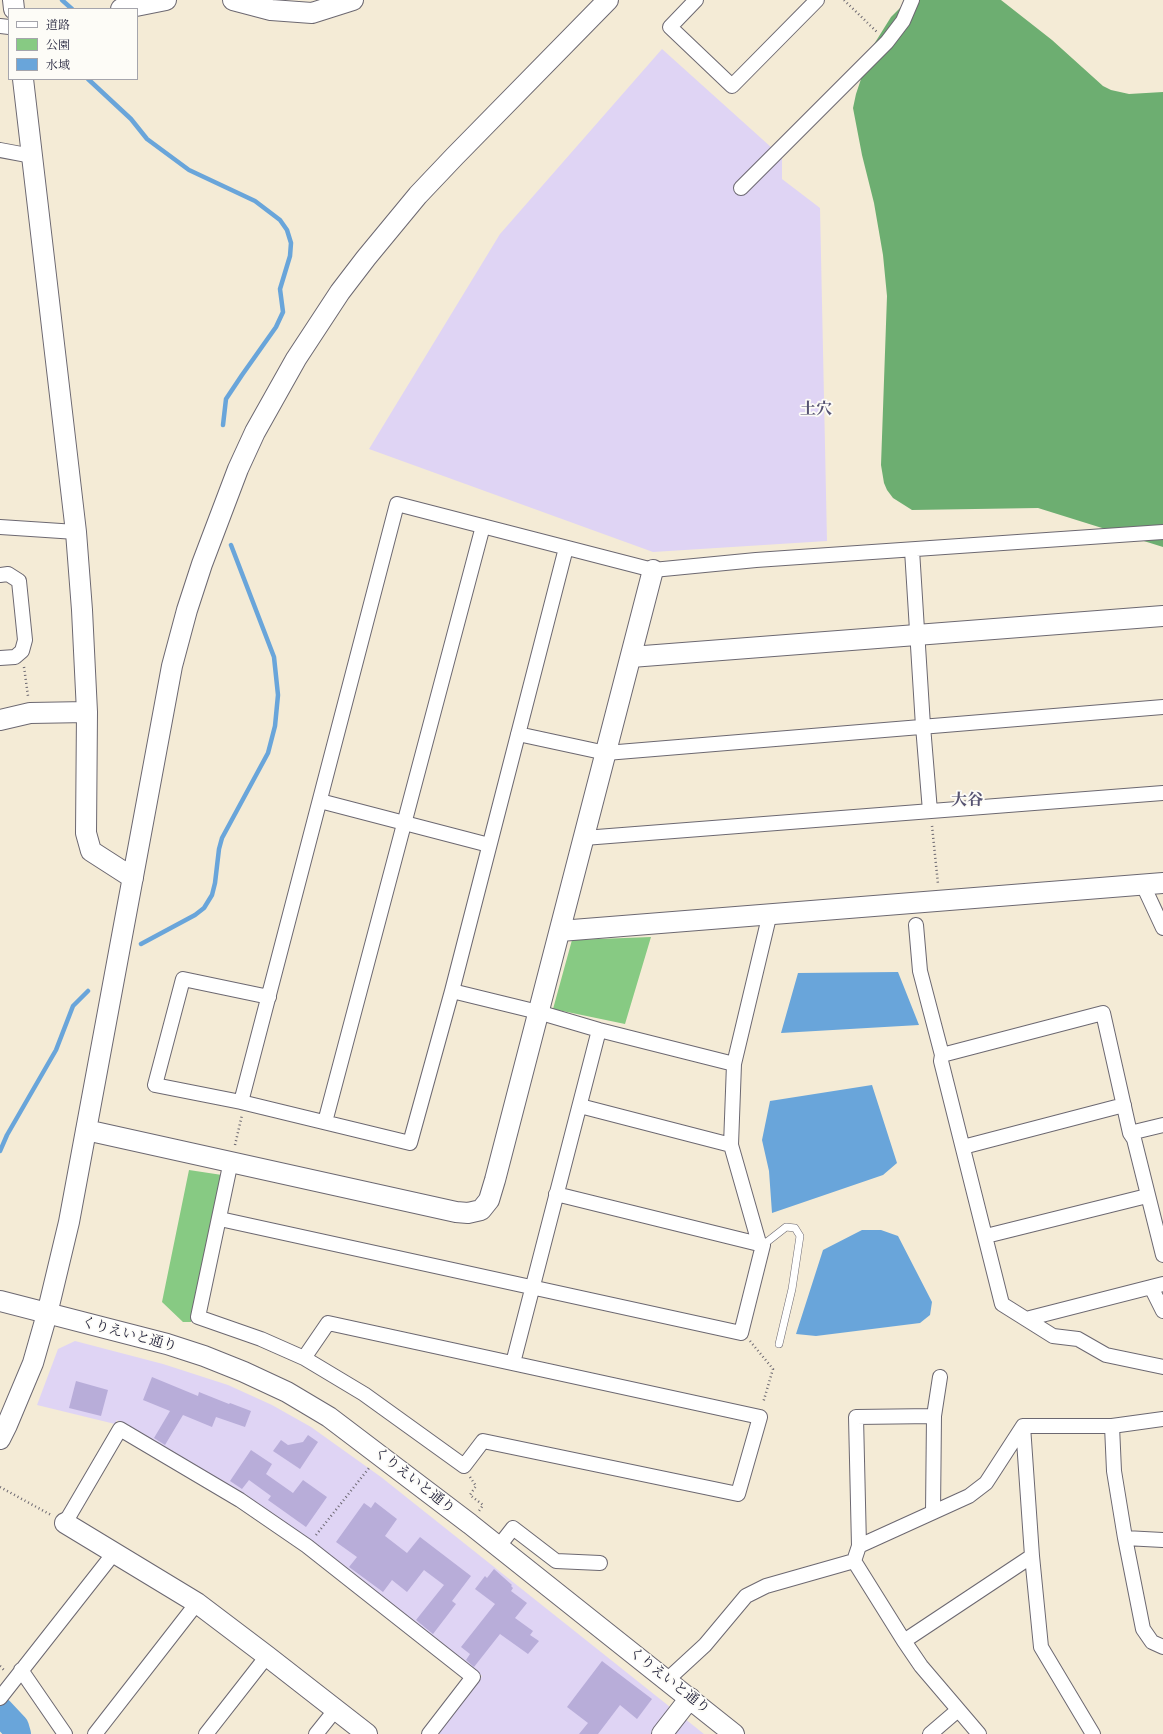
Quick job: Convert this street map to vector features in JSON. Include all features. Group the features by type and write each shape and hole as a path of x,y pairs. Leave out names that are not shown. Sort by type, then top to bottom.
{"street":[{"path":"126,8 166,0"},
{"path":"234,0 271,10 312,13 353,0"},
{"path":"0,1438 33,1363 47,1314 69,1222 172,666 187,610 219,517 255,432 296,359 335,299 384,235 418,195 608,0"},
{"path":"696,0 670,27 732,86 817,0"},
{"path":"741,188 887,42 903,21 912,0"},
{"path":"23,80 76,532 82,610 87,712 86,833 91,851 133,878"},
{"path":"0,150 32,156"},
{"path":"243,1102 397,504 653,570 756,560 1163,532"},
{"path":"325,1122 483,526"},
{"path":"0,527 76,532"},
{"path":"269,997 183,979 155,1085 243,1102 410,1143 452,992 566,548"},
{"path":"912,550 930,811"},
{"path":"86,1130 456,1212 468,1214 481,1210 489,1200 495,1180 653,570"},
{"path":"0,575 8,574 19,581 25,640 22,651 15,657 0,658"},
{"path":"630,656 1163,616"},
{"path":"518,734 606,753 1163,707"},
{"path":"0,720 30,713 87,712"},
{"path":"584,838 1163,793"},
{"path":"320,801 489,845"},
{"path":"560,931 770,913 1163,883"},
{"path":"1143,885 1163,928"},
{"path":"220,1219 741,1333 761,1244 731,1145 734,1064 770,913"},
{"path":"916,925 920,971 942,1055 941,1061 1002,1304 1053,1336 1078,1339 1106,1355 1163,1367"},
{"path":"452,992 538,1012 599,1030 734,1064"},
{"path":"942,1055 1104,1014 1130,1133 1134,1139 1147,1196 1163,1255"},
{"path":"513,1363 599,1030"},
{"path":"963,1147 1124,1105"},
{"path":"580,1106 731,1145"},
{"path":"1130,1133 1163,1125"},
{"path":"231,1161 220,1219 198,1317 261,1339 304,1358 364,1394 464,1466 483,1440 738,1494 760,1417 328,1323 304,1358"},
{"path":"556,1194 761,1244"},
{"path":"986,1236 1147,1196"},
{"path":"1026,1319 1157,1285 1163,1312"},
{"name":"くりえいと通り","path":"0,1301 167,1344 244,1372 287,1392 330,1417 499,1546 734,1734"},
{"path":"933,1512 934,1416 940,1378"},
{"path":"854,1561 859,1546 856,1417 934,1416"},
{"path":"1023,1426 1112,1426 1163,1419"},
{"path":"859,1546 969,1496 986,1483 1023,1426"},
{"path":"1023,1426 1032,1556 1041,1647 1093,1734"},
{"path":"1112,1426 1114,1470 1125,1538 1143,1629 1152,1642 1163,1647"},
{"path":"367,1734 267,1656 197,1604 65,1523 120,1429 240,1500 307,1546 473,1677 429,1734"},
{"path":"499,1546 513,1528 556,1561 600,1563"},
{"path":"1125,1538 1163,1540"},
{"path":"0,1698 114,1553"},
{"path":"904,1641 1032,1556"},
{"path":"854,1561 921,1666 979,1734"},
{"path":"667,1680 705,1646 746,1596 766,1586 854,1561"},
{"path":"95,1734 197,1604"},
{"path":"206,1734 267,1656"},
{"path":"21,1670 65,1734"},
{"path":"662,1734 690,1698"},
{"path":"316,1734 336,1709"},
{"path":"930,1734 958,1710"}],"lane":[{"path":"761,1244 786,1227 795,1228 800,1236 792,1289 779,1344"}],"path":[{"path":"844,0 887,42"},
{"path":"22,651 30,713"},
{"path":"930,811 940,901"},
{"path":"231,1161 243,1102"},
{"path":"741,1333 748,1339 773,1370 760,1417"},
{"path":"307,1546 380,1454"},
{"path":"464,1466 476,1486 470,1494 483,1505 470,1524"},
{"path":"0,1487 65,1523"}],"shaded area":[{"path":"662,49 782,157 782,179 820,208 827,541 653,552 369,449 500,234"},
{"path":"75,1341 163,1364 228,1385 272,1405 311,1427 381,1477 704,1734 438,1734 482,1676 317,1546 248,1497 117,1420 115,1424 37,1405 58,1349"}],"green space":[{"path":"908,0 1001,0 1052,40 1103,86 1111,90 1129,94 1163,92 1163,547 1038,508 912,510 893,498 887,490 884,483 881,465 887,296 883,255 874,203 862,155 853,108 856,94 871,49 891,17"},
{"path":"651,937 625,1024 553,1009 572,940"},
{"path":"189,1170 222,1175 191,1322 183,1322 162,1302"}],"water":[{"path":"898,972 919,1025 781,1033 798,973"},
{"path":"872,1085 897,1163 883,1175 772,1213 769,1171 762,1140 770,1101"},
{"path":"862,1230 881,1230 898,1236 932,1302 930,1315 920,1323 816,1336 796,1334 823,1250"}],"building":[{"path":"152,1377 198,1396 199,1392 251,1411 245,1427 216,1417 212,1427 183,1415 165,1445 154,1438 170,1411 143,1400"},
{"path":"76,1381 108,1390 101,1416 69,1408"},
{"path":"308,1435 318,1442 300,1469 273,1451 281,1440 288,1445 303,1442"},
{"path":"251,1450 272,1464 266,1474 293,1493 303,1480 327,1497 306,1527 268,1500 271,1496 249,1480 242,1489 230,1481"},
{"path":"375,1502 397,1519 385,1536 407,1553 420,1537 471,1576 452,1601 456,1604 433,1634 416,1620 444,1585 424,1570 407,1592 392,1580 383,1592 349,1567 357,1557 336,1542 364,1503 371,1508"},
{"path":"494,1569 512,1585 511,1586 513,1588 511,1591 527,1603 515,1618 533,1631 530,1635 539,1641 528,1654 500,1634 474,1667 466,1660 470,1654 461,1647 495,1604 475,1589 485,1576 487,1578"},
{"path":"602,1661 652,1699 637,1719 620,1705 598,1734 579,1734 588,1723 567,1707"}],"waterway":[{"path":"62,0 71,8"},
{"path":"89,80 131,119 147,139 189,170 255,201 280,220 287,230 291,243 290,256 280,289 283,312 276,327 226,399 223,425"},
{"path":"141,944 195,915 204,908 212,895 222,838 268,753 275,726 278,695 274,657 231,545"},
{"path":"0,1151 7,1135 56,1050 73,1006 88,991"},
{"path":"0,1711 15,1727 17,1734"}],"district":[{"name":"土穴","path":"816,410"},
{"name":"大谷","path":"967,801"}]}
